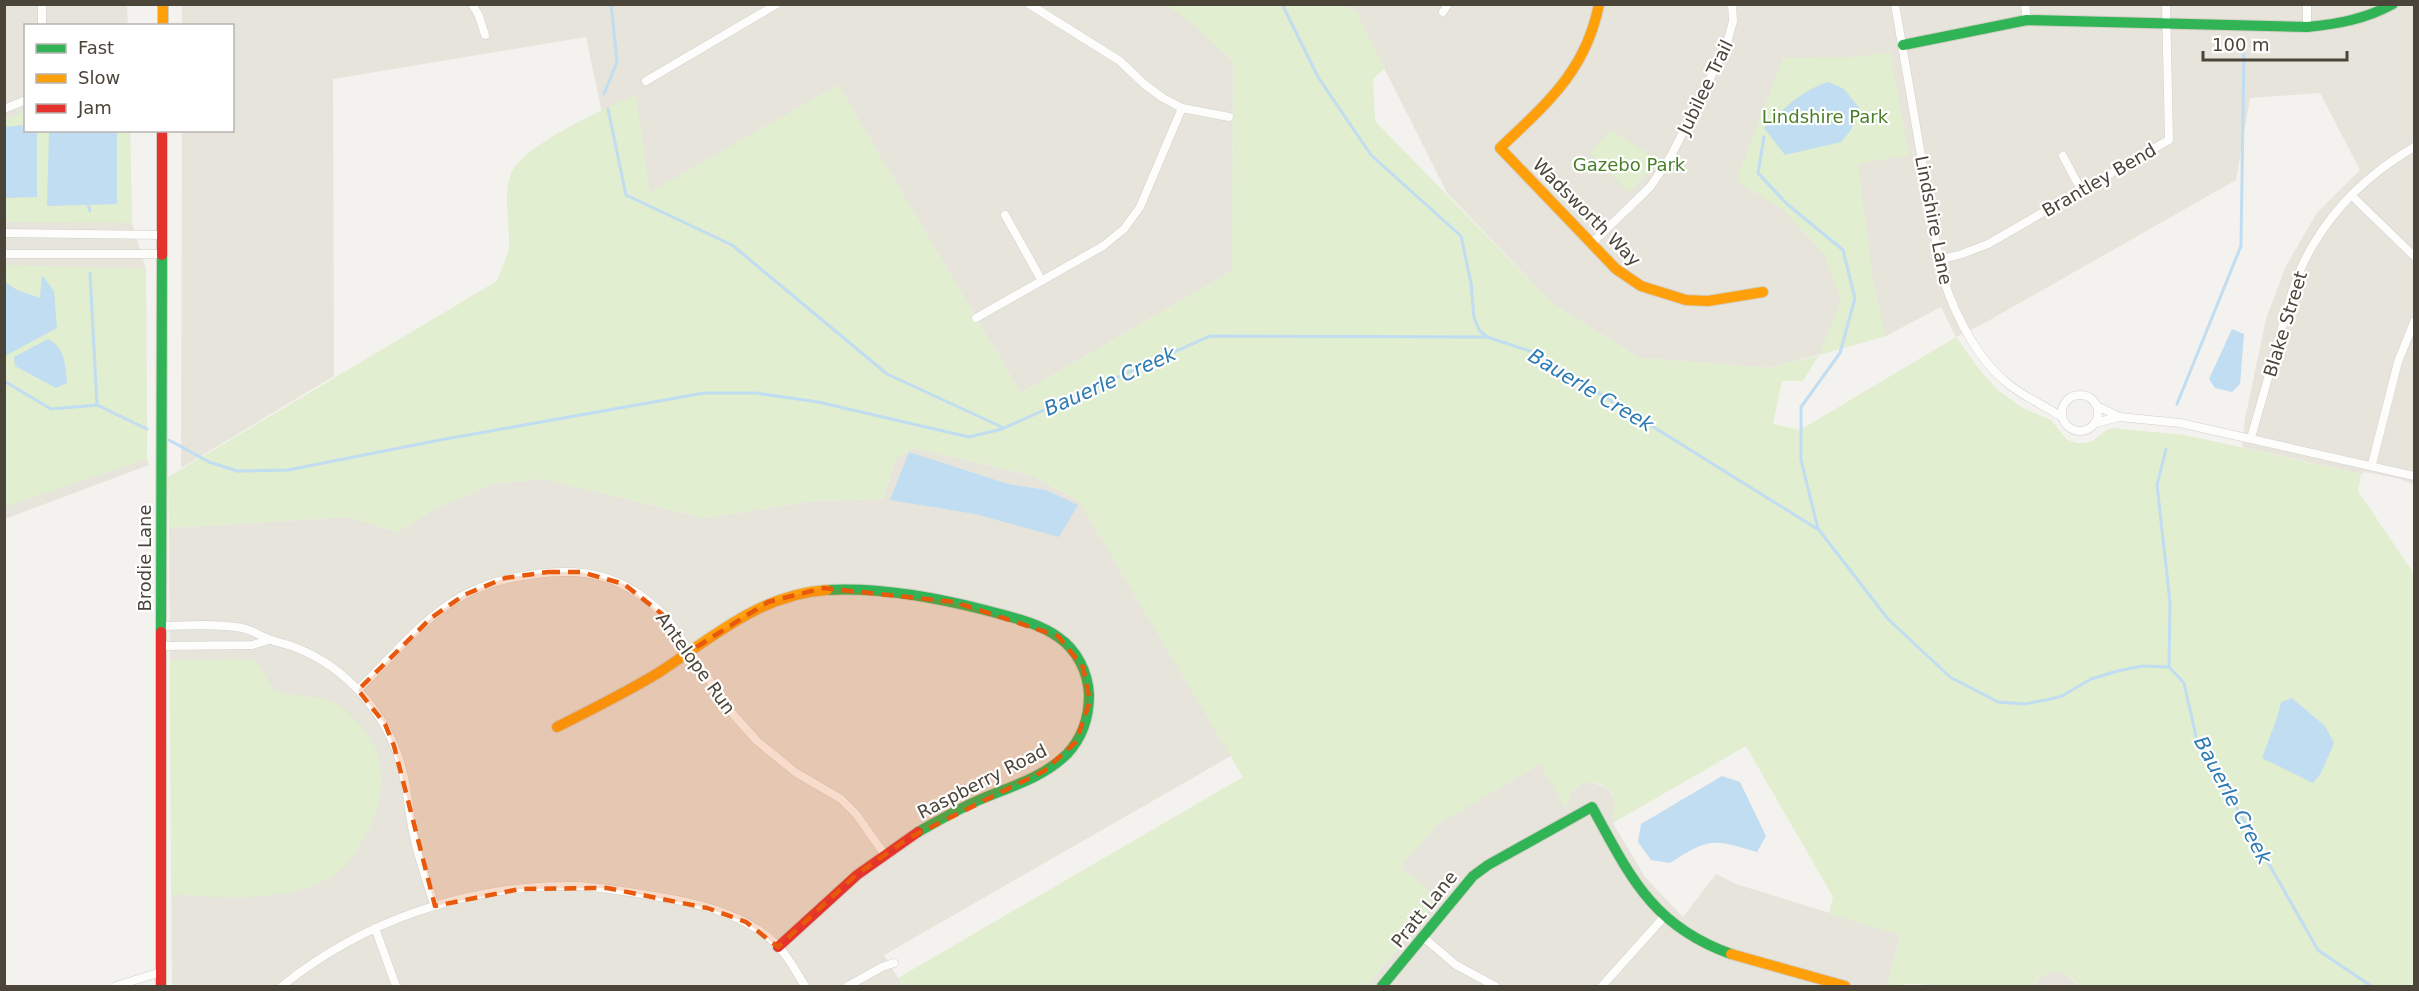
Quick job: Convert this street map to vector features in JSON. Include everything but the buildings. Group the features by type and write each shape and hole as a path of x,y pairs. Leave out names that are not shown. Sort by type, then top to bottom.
{"street":[{"path":"42,4 42,24"},
{"path":"163,4 163,24"},
{"path":"472,4 479,16 485,35"},
{"path":"1029,4 1060,25 1100,47 1120,61 1144,84 1182,108 1229,117"},
{"path":"1443,12 1448,4"},
{"name":"Wadsworth Way","path":"1599,4 1590,41 1574,72 1558,92 1500,148 1590,244 1616,269 1641,286 1686,300 1708,301 1763,292"},
{"name":"Jubilee Trail","path":"1590,244 1650,187 1671,156 1726,47 1733,21 1732,4"},
{"name":"Lindshire Lane","path":"1895,4 1944,282 1954,307 1984,358 2008,384 2062,417 2068,428 2074,430 2086,430 2096,423 2120,417 2180,423 2372,464 2415,476"},
{"path":"2025,4 2027,20"},
{"name":"Brantley Bend","path":"1939,260 1988,244 2169,140 2166,4"},
{"path":"2307,4 2307,27"},
{"path":"1903,45 2027,20 2307,27 2348,24 2376,14 2393,4"},
{"path":"646,81 772,6"},
{"path":"4,109 24,101"},
{"path":"976,318 1103,246 1131,221 1140,207 1182,108"},
{"name":"Brodie Lane","path":"161,987 160,254 162,132"},
{"name":"Blake Street","path":"2251,438 2293,290 2312,246 2325,226 2351,195 2379,171 2415,147"},
{"path":"2063,156 2081,190"},
{"path":"2351,195 2415,256"},
{"path":"1005,215 1042,281"},
{"path":"4,232 161,235"},
{"path":"4,254 160,254"},
{"path":"2372,464 2398,362 2415,322"},
{"name":"Lindshire Lane","path":"2038,403 2060,403 2072,397 2084,395 2097,406 2120,417"},
{"path":"2062,417 2067,400"},
{"path":"2096,423 2097,406"},
{"name":"Antelope Run","path":"358,690 431,618 464,595 505,578 548,572 581,572 601,576 624,584 641,594 667,618 732,712 757,741 795,772 841,800 856,814 885,855"},
{"name":"Raspberry Road","path":"557,727 619,695 690,651 738,616 768,602 823,588 955,602 1031,623 1058,636 1071,648 1083,668 1090,701 1084,727 1064,758 1044,771 936,822 885,855 849,881 778,947"},
{"path":"160,626 240,627 254,631 269,640 294,647 318,658 358,690 385,724 394,746 403,772 414,837 435,906"},
{"path":"160,646 252,645 269,640"},
{"name":"Pratt Lane","path":"1382,987 1464,885 1480,870 1592,807 1635,882 1664,917"},
{"path":"282,987 311,963 375,928 435,906 520,889 576,886 607,888 669,898 746,922 764,933 778,947 805,987"},
{"path":"1602,987 1664,917 1714,948 1845,987"},
{"path":"375,928 396,987"},
{"path":"1423,937 1456,964 1495,987"},
{"path":"848,987 882,967 894,963"},
{"path":"116,987 161,972"}],"highlighted area":[{"path":"548,572 581,572 624,584 667,618 690,651 768,602 823,588 955,602 1058,636 1083,667 1090,701 1076,742 1044,771 909,838 856,875 778,947 746,922 707,908 607,888 520,889 435,906 394,746 385,724 358,690 431,618 464,595 505,578"}],"shaded area":[{"path":"1166,4 1191,22 1233,5 1232,271 1021,393 838,85 622,209 586,37 333,79 334,376 181,468 182,132 234,132 234,24 182,24 182,5"},
{"path":"5,5 127,5 128,24 24,24 24,132 130,132 132,223 146,269 147,459 149,465 5,519"},
{"path":"1345,5 2414,5 2414,485 2401,479 2365,472 2361,474 2242,447 2245,419 2266,319 2285,268 2316,214 2360,170 2320,93 2250,98 2236,180 1956,337 1941,307 1886,336 1769,368 1640,358 1553,304 1447,193 1357,14"},
{"path":"913,448 1031,475 1079,501 1231,756 884,955 903,986 172,986 169,528 348,517 397,532 435,509 492,484 543,479 705,518 813,501 883,499 896,458"},
{"path":"1540,764 1567,804 1570,793 1582,783 1592,782 1607,788 1615,801 1613,823 1645,877 1683,917 1716,874 1736,884 1901,935 1887,986 1367,986 1438,899 1400,867 1436,825"},
{"path":"2055,971 2068,975 2078,986 2033,986 2042,976"}],"green space":[{"path":"1166,5 1345,5 1357,13 1385,68 1373,79 1375,121 1553,304 1640,358 1769,368 1819,355 1803,381 1782,381 1773,424 1800,430 1956,337 1982,373 1999,391 2023,408 2051,420 2066,439 2076,443 2094,440 2112,428 2185,435 2361,474 2358,491 2414,574 2414,986 2078,986 2068,975 2056,972 2043,976 2033,986 1913,984 1887,986 1901,935 1829,914 1833,897 1746,746 1613,823 1614,800 1607,788 1596,783 1584,783 1571,793 1565,808 1540,764 1437,825 1400,867 1438,898 1367,986 903,986 898,978 1243,777 1079,501 1031,475 913,448 896,458 883,499 813,501 705,518 543,479 492,484 435,509 397,532 348,517 169,528 168,477 497,281 508,250 507,193 510,176 517,164 547,140 636,94 650,192 838,85 1021,393 1232,271 1233,62 1191,22"},
{"name":"Lindshire Park","path":"1890,52 1909,155 1858,164 1874,287 1886,336 1819,355 1841,300 1824,254 1782,209 1736,181 1783,58 1857,57"},
{"path":"24,111 24,132 130,132 132,223 5,222 4,118 15,117"},
{"name":"Gazebo Park","path":"1610,130 1657,159 1629,193 1590,153"},
{"path":"5,265 146,269 147,459 5,507"},
{"path":"252,659 275,691 333,702 348,712 361,726 378,755 381,770 379,802 374,817 359,847 346,865 333,876 310,887 251,897 171,894 170,660"}],"water":[{"path":"1828,82 1844,89 1860,109 1851,130 1841,142 1785,155 1764,128 1801,95"},
{"path":"24,125 24,132 37,132 37,197 5,198 5,127"},
{"path":"49,132 117,132 117,204 47,206"},
{"path":"42,275 54,291 57,328 5,356 5,282 17,290 40,298"},
{"path":"2232,329 2244,334 2240,384 2232,392 2215,388 2209,379"},
{"path":"48,339 58,347 65,364 67,383 56,388 15,366 14,357"},
{"path":"909,452 1008,484 1046,490 1078,505 1059,537 975,514 890,500"},
{"path":"2292,698 2325,726 2334,743 2321,773 2313,783 2262,758 2281,702"},
{"path":"1722,776 1740,782 1766,836 1757,852 1712,843 1694,848 1670,863 1651,860 1638,842 1641,824"}],"waterway":[{"name":"Bauerle Creek","path":"604,94 617,62 611,4"},
{"path":"1282,4 1318,77 1371,155 1461,236 1471,283 1474,317 1479,330 1487,337"},
{"path":"2177,404 2241,246 2244,48"},
{"name":"Bauerle Creek","path":"608,109 626,195 732,245 887,374 1004,428 1210,336 1487,337 1533,352 1819,530 1888,619 1950,677 1998,702 2024,704 2046,700 2062,696 2091,679 2117,671 2143,666 2169,667 2184,683 2197,741 2211,768 2241,815 2318,950 2371,986"},
{"path":"1764,137 1758,173 1787,204 1843,250 1855,298 1840,353 1801,407 1801,460 1818,529"},
{"path":"88,203 90,211"},
{"path":"90,273 97,405 147,429"},
{"path":"4,381 51,409 97,405"},
{"path":"169,440 209,462 237,471 288,470 440,440 704,393 756,393 818,402 969,437 1002,429"},
{"path":"2166,449 2157,485 2170,602 2169,667"}],"traffic: fast":[{"path":"1903,45 2027,20 2307,27 2352,20 2373,14 2393,4"},
{"path":"161,632 162,255"},
{"path":"827,590 867,590 927,597 1023,620 1041,627 1065,642 1076,655 1084,670 1089,695 1088,711 1081,734 1067,754 1037,776 971,804 918,832"},
{"path":"1382,986 1473,876 1488,865 1592,807 1632,876 1662,913 1681,929 1731,954"}],"traffic: slow":[{"path":"163,4 163,24"},
{"path":"1599,4 1593,28 1574,67 1549,100 1500,148 1616,269 1641,286 1686,300 1708,301 1763,292"},
{"path":"557,727 658,673 718,632 758,609 803,593 827,590"},
{"path":"1731,954 1845,986"}],"traffic: jam":[{"path":"162,132 162,255"},
{"path":"161,632 161,986"},
{"path":"778,947 857,875 918,832"}]}
